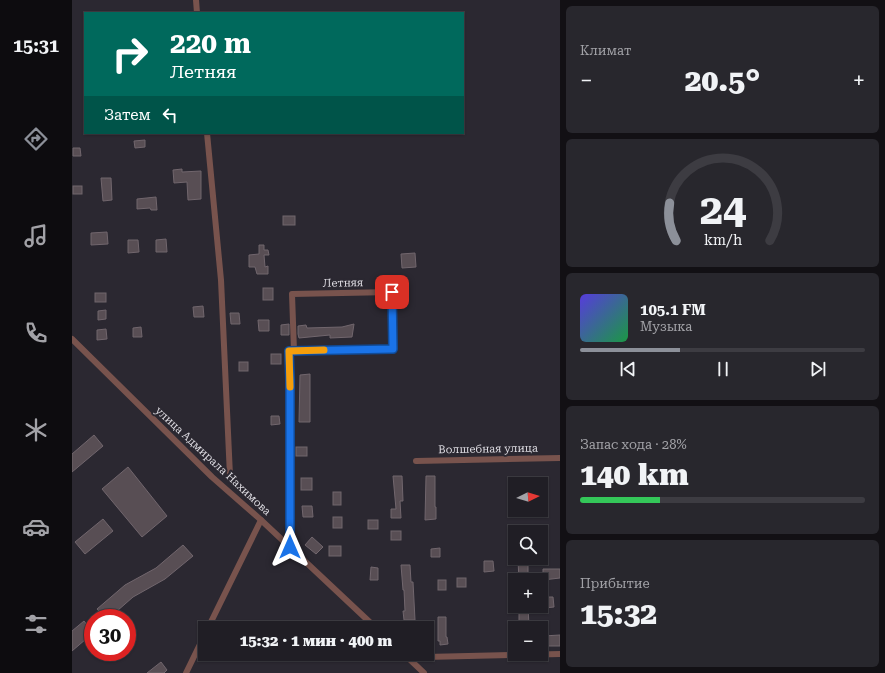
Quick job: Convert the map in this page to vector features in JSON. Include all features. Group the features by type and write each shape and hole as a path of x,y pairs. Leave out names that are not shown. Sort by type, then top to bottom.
{"street":[{"path":"196,0 197,12"},
{"path":"207,134 221,280 230,476"},
{"name":"Летняя","path":"290,547 289,351 294,351 393,349 392,292 292,294 294,351"},
{"name":"улица Адмирала Нахимова","path":"72,339 212,477 261,520 369,621"},
{"name":"Волшебная улица","path":"416,460 560,458"},
{"path":"211,621 261,520"},
{"path":"186,673 198,648"},
{"path":"434,657 560,654"},
{"path":"411,661 424,673"}],"building":[{"path":"145,140 145,147 135,148 134,141"},
{"path":"73,148 80,148 81,156 73,156"},
{"path":"182,169 182,172 201,171 201,199 188,200 187,182 174,183 173,170"},
{"path":"101,178 111,178 112,200 103,201"},
{"path":"73,186 82,186 82,194 73,194"},
{"path":"156,197 157,210 151,210 150,208 137,209 137,199"},
{"path":"283,216 295,216 295,225 283,225"},
{"path":"107,232 108,244 91,245 91,233"},
{"path":"166,239 167,252 156,252 156,240"},
{"path":"128,240 138,240 139,252 128,253"},
{"path":"259,245 264,245 264,250 268,250 269,255 264,255 265,267 268,266 268,274 257,274 255,267 249,267 249,255 259,254"},
{"path":"415,253 416,267 402,268 401,254"},
{"path":"263,288 273,288 273,300 263,300"},
{"path":"95,293 106,293 106,302 95,302"},
{"path":"203,306 204,317 194,317 193,307"},
{"path":"106,310 106,319 98,320 98,311"},
{"path":"230,313 239,313 240,324 231,324"},
{"path":"258,320 269,320 269,331 259,331"},
{"path":"289,324 289,335 281,335 281,325"},
{"path":"354,324 352,337 330,338 330,335 299,338 298,334 298,326 306,325 307,328 342,327"},
{"path":"141,327 142,337 133,337 133,328"},
{"path":"106,329 107,339 97,340 97,330"},
{"path":"271,354 281,354 281,364 271,364"},
{"path":"239,362 248,362 248,371 239,371"},
{"path":"310,374 310,422 299,422 300,375"},
{"path":"271,416 279,416 280,424 271,425"},
{"path":"94,435 103,446 72,472 72,454"},
{"path":"296,447 307,447 307,456 296,456"},
{"path":"128,467 167,516 142,537 102,489"},
{"path":"393,476 402,476 403,501 400,501 401,518 391,518 391,509 396,509"},
{"path":"426,476 435,476 436,519 425,520"},
{"path":"301,478 312,478 312,490 301,490"},
{"path":"333,492 341,492 341,505 333,505"},
{"path":"302,506 312,506 313,517 303,517"},
{"path":"333,517 342,517 342,528 333,528"},
{"path":"103,519 113,531 85,554 75,542"},
{"path":"368,520 378,520 378,529 368,529"},
{"path":"391,531 401,531 401,540 391,540"},
{"path":"312,537 323,547 316,554 305,545"},
{"path":"183,545 193,556 165,579 133,597 119,609 97,609 125,585 156,568"},
{"path":"329,546 341,546 341,556 329,556"},
{"path":"440,548 440,557 431,557 431,549"},
{"path":"484,561 493,561 494,571 484,572"},
{"path":"401,565 410,565 411,582 413,582 415,620 404,620 404,590"},
{"path":"518,565 528,565 528,573 519,573"},
{"path":"371,567 378,568 378,580 370,580"},
{"path":"543,569 560,569 560,578 548,579 548,573 543,573"},
{"path":"457,578 466,578 466,587 457,587"},
{"path":"438,580 446,580 446,590 438,590"},
{"path":"548,597 553,597 554,607 548,608"},
{"path":"519,613 528,613 529,621 519,621"},
{"path":"438,617 446,617 446,637 448,644 440,645 440,641 438,641"},
{"path":"84,621 84,641 72,651 72,631"},
{"path":"560,635 560,646 548,646 548,636"},
{"path":"161,662 167,670 164,673 147,673"}],"slow traffic":[{"path":"290,387 289,351 324,350"}],"route":[{"path":"290,547 289,351 393,349 392,292"}]}
